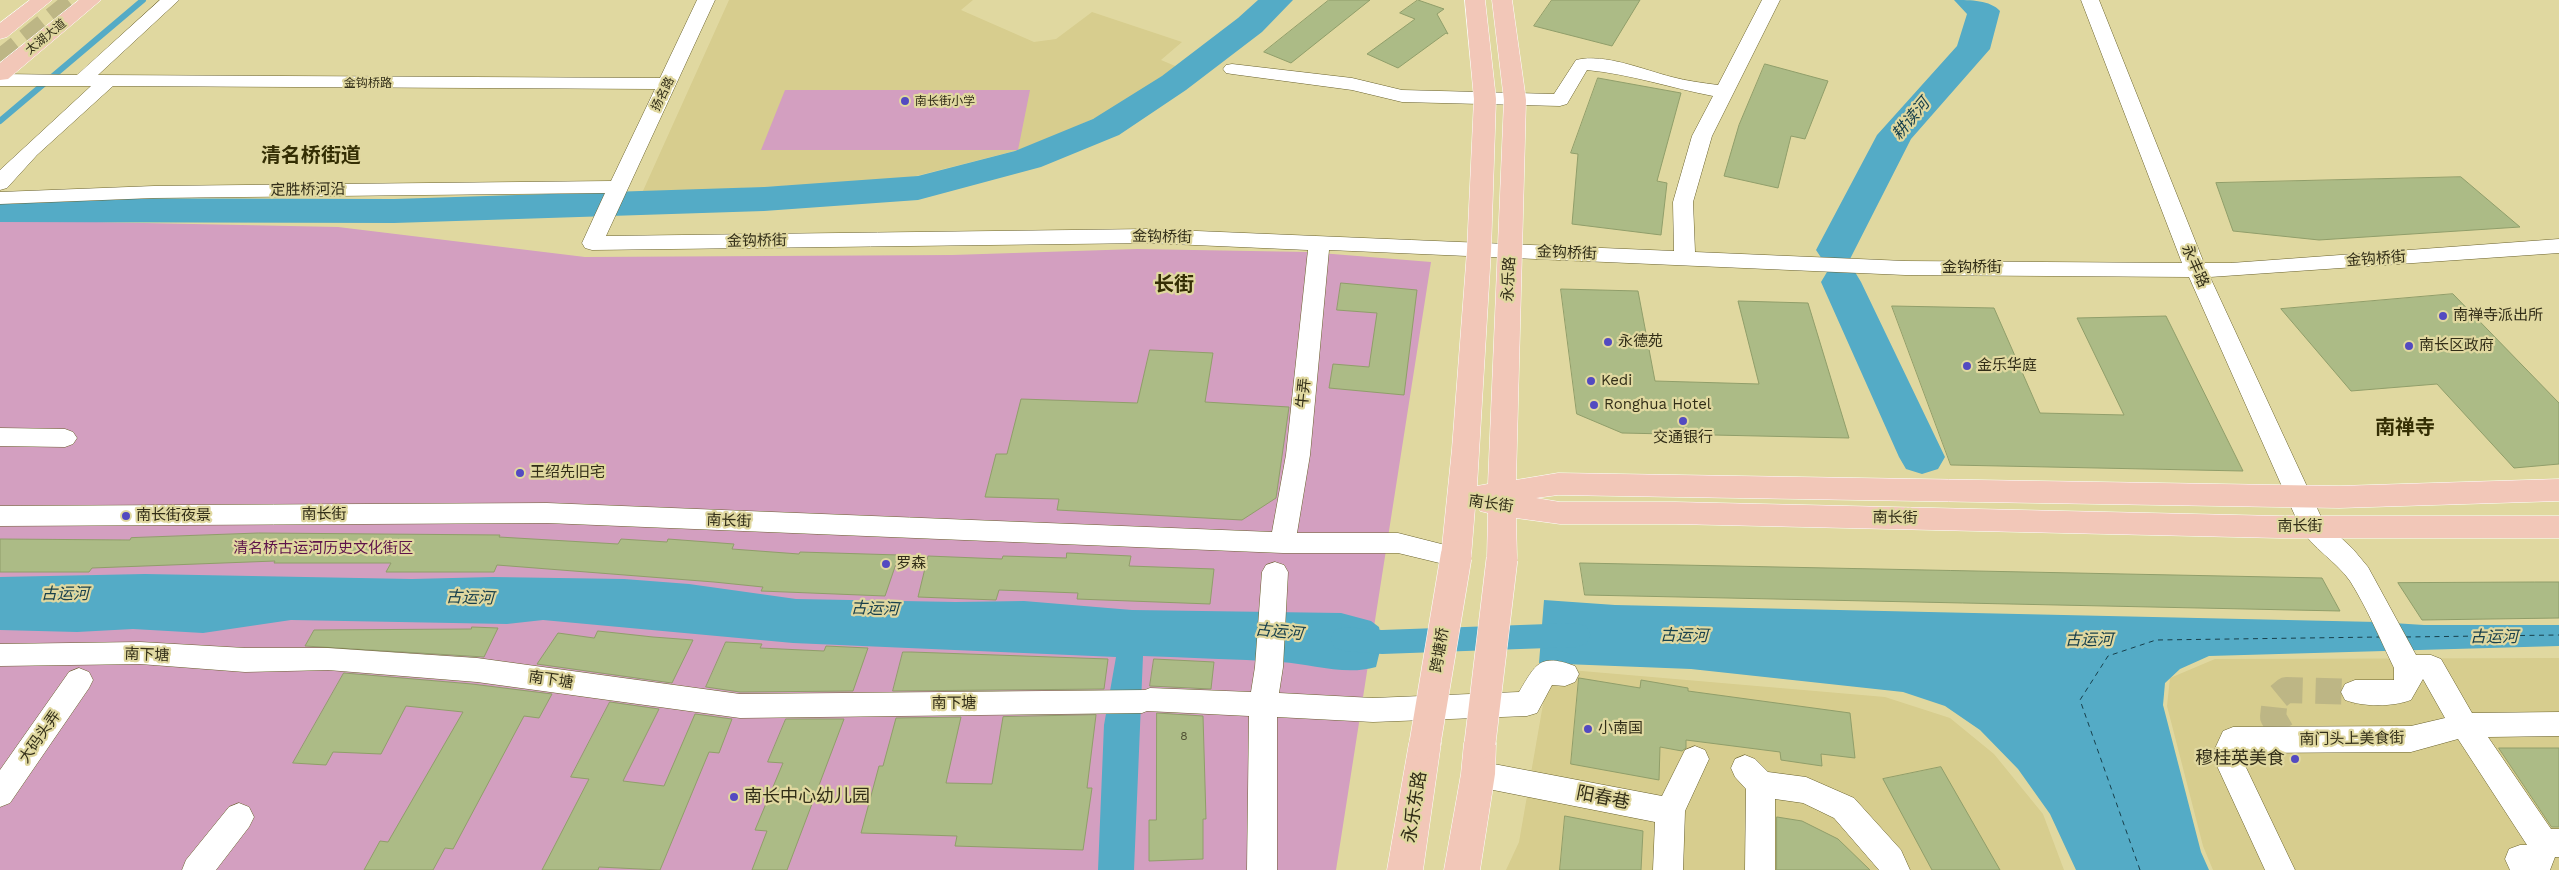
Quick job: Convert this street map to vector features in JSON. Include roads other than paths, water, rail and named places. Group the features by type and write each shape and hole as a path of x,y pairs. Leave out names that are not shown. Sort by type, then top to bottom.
{"main road":[{"path":"0,33 42,0"},
{"name":"太湖大道","path":"0,74 91,0"},
{"path":"1456,557 1479,251 1485,99 1475,0"},
{"name":"永乐路","path":"1479,759 1502,559 1502,499 1515,100 1502,0"},
{"name":"南长街","path":"1502,499 1558,484 2338,497 2559,490"},
{"name":"南长街","path":"1461,499 1502,499 1560,513 1675,513 2313,527 2559,526"},
{"name":"跨塘桥","path":"1425,743 1456,557"},
{"name":"永乐东路","path":"1405,870 1425,743"},
{"path":"1462,870 1479,759"}],"street":[{"path":"75,81 170,0"},
{"name":"扬名路","path":"599,227 706,0"},
{"path":"1685,258 1683,202 1702,136 1771,0"},
{"name":"永丰路","path":"2090,0 2196,269 2313,527"},
{"path":"1232,69 1291,78 1352,84 1402,96 1560,100 1582,64 1621,68 1671,83 1724,92"},
{"name":"金钩桥路","path":"0,80 33,82 668,84"},
{"path":"0,184 12,169 108,81"},
{"name":"定胜桥河沿","path":"0,198 154,192 617,187"},
{"name":"金钩桥街","path":"599,227 592,243 1149,236 1905,268 2231,270 2559,246"},
{"name":"牛弄","path":"1283,543 1298,455 1319,243"},
{"path":"0,437 65,438"},
{"name":"南长街","path":"0,516 548,513 1283,543 1398,543 1456,557"},
{"path":"2313,527 2360,574 2408,667 2409,681 2401,692 2355,692"},
{"path":"1262,870 1264,704 1269,667 1275,572"},
{"name":"南下塘","path":"0,654 140,653 245,660 328,659 477,670 740,706 1146,701 1264,704"},
{"path":"2408,667 2431,666 2464,725 2551,843 2539,860 2520,859 2526,870"},
{"path":"1264,704 1373,710 1527,704 1545,673 1565,674"},
{"name":"大码头弄","path":"0,794 79,680"},
{"name":"南门头上美食街","path":"2280,870 2226,755 2233,740 2411,739 2464,725 2559,724"},
{"name":"阳春巷","path":"1479,759 1670,811"},
{"path":"1668,870 1670,811 1694,759"},
{"path":"1760,870 1753,776 1806,790 1844,808 1890,860 1895,870"},
{"path":"197,870 238,817"}],"water":[{"path":"145,574 412,579 493,577 624,579 689,584 796,599 956,602 1024,601 1132,610 1341,613 1371,621 1379,627 1382,642 1376,667 1352,670 1328,669 1281,662 1143,656 1134,870 1098,870 1104,725 1116,657 793,643 543,620 507,624 291,620 203,633 133,629 77,632 0,630 0,577"},
{"path":"1544,600 1615,605 2377,622 2424,625 2559,625 2559,646 2209,656 2180,669 2165,683 2163,705 2201,852 2209,870 2076,870 2050,814 2018,769 1980,730 1945,706 1903,692 1691,669 1539,663"}],"waterway":[{"path":"0,121 143,0"},
{"path":"0,210 394,211 764,199 918,188 1028,159 1106,127 1174,83 1250,25 1277,0"},
{"name":"耕读河","path":"1836,250 1895,135 1973,49 1984,11 1970,0"},
{"path":"1841,282 1922,457"},
{"name":"古运河","path":"1345,639 1382,642 1576,635"}],"tunnel":[{"path":"0,61 76,0"},
{"path":"2281,731 2273,717 2275,699 2286,690 2355,692"}],"place":[{"name":"南长街小学","path":"905,101"},
{"name":"南禅寺派出所","path":"2443,316"},
{"name":"永德苑","path":"1608,342"},
{"name":"南长区政府","path":"2409,346"},
{"name":"金乐华庭","path":"1967,366"},
{"name":"Kedi","path":"1591,381"},
{"name":"Ronghua Hotel","path":"1594,405"},
{"name":"交通银行","path":"1683,421"},
{"name":"王绍先旧宅","path":"520,473"},
{"name":"南长街夜景","path":"126,516"},
{"name":"罗森","path":"886,564"},
{"name":"小南国","path":"1588,729"},
{"name":"穆桂英美食","path":"2295,759"},
{"name":"南长中心幼儿园","path":"734,797"}],"district":[{"name":"清名桥街道","path":"311,156"},
{"name":"长街","path":"1174,285"},
{"name":"南禅寺","path":"2405,428"}],"park label":[{"name":"清名桥古运河历史文化街区","path":"323,549"}]}
